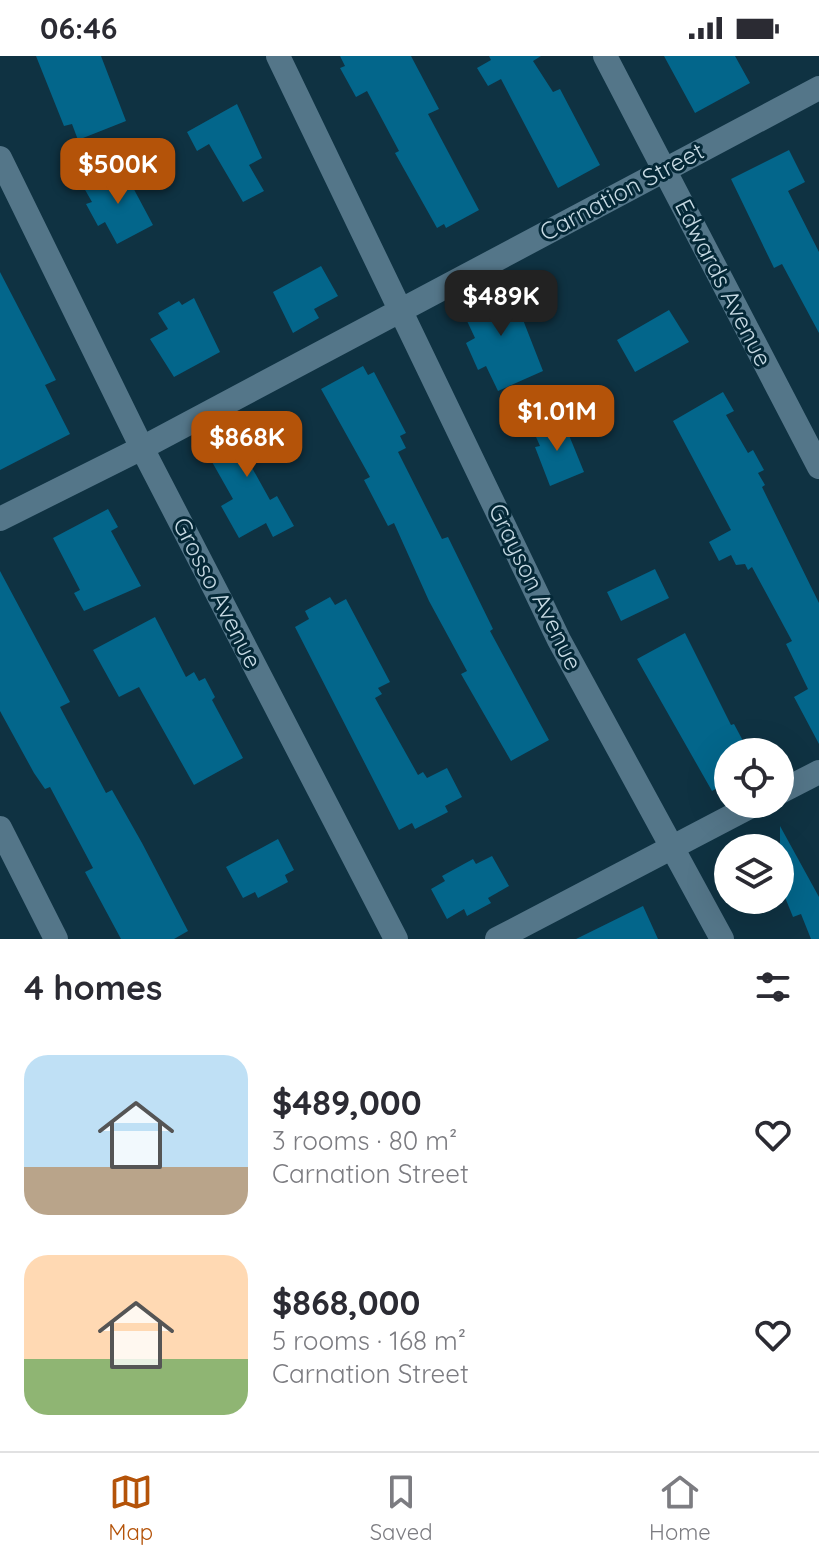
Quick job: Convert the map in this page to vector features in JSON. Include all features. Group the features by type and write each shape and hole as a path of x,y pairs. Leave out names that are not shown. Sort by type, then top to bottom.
{"street":[{"name":"Grayson Avenue","path":"278,56 559,640 722,939"},
{"name":"Edwards Avenue","path":"605,56 819,467"},
{"name":"Carnation Street","path":"0,519 142,448 819,88"},
{"name":"Grosso Avenue","path":"0,158 142,448 396,939"},
{"path":"794,785 819,772"},
{"path":"497,939 727,818"},
{"path":"0,828 56,939"}],"building":[{"path":"36,56 101,56 126,121 78,140 72,124 64,126"},
{"path":"340,56 411,56 439,109 428,114 479,210 446,228 444,224 437,228 395,153 399,151 367,91 356,97 340,68 345,66"},
{"path":"489,56 541,56 533,61 553,92 560,89 600,165 558,188 501,79 488,86 477,68 491,60"},
{"path":"664,56 735,56 750,83 695,113"},
{"path":"237,104 262,158 249,165 264,191 243,202 209,144 197,151 187,132"},
{"path":"789,150 805,182 788,191 819,252 819,333 782,264 774,268 731,179"},
{"path":"122,167 153,225 117,244 105,222 98,226 86,204 92,202 84,188"},
{"path":"321,266 338,296 314,309 319,318 293,333 273,292"},
{"path":"0,272 56,380 45,385 70,434 0,470"},
{"path":"509,284 543,371 498,391 486,366 478,370 466,343 475,338 460,306"},
{"path":"194,298 220,352 174,377 150,339 168,329 158,313 179,301 182,305"},
{"path":"669,310 689,342 635,372 617,340"},
{"path":"363,366 368,375 374,372 406,433 400,436 406,448 398,452 442,539 448,537 493,629 490,631 549,740 511,761 461,674 467,671 429,601 394,523 388,526 364,480 370,477 321,389"},
{"path":"723,392 734,411 726,415 748,453 753,450 764,470 758,473 765,485 762,487 819,603 819,744 794,697 808,689 786,644 792,641 752,567 748,570 745,564 736,565 731,555 719,561 709,542 731,530 673,421"},
{"path":"260,414 276,441 246,457 270,500 277,496 294,526 273,537 266,523 239,538 221,506 233,499 203,446"},
{"path":"562,418 584,472 550,486 535,447 540,446 533,430"},
{"path":"108,509 118,527 111,531 141,586 84,611 74,593 80,590 53,538"},
{"path":"655,569 669,598 621,621 607,592"},
{"path":"0,571 70,702 60,707 106,793 112,790 188,931 174,939 121,939 85,872 93,868 50,787 45,789 34,773 0,711"},
{"path":"330,597 335,605 346,599 390,682 378,688 382,694 375,698 418,775 423,772 427,778 447,768 462,797 445,806 448,812 415,829 412,823 399,830 295,627 309,619 305,611"},
{"path":"155,617 186,677 194,672 199,681 205,678 215,697 212,700 243,758 194,785 139,687 119,697 93,650"},
{"path":"685,633 731,725 734,724 742,738 714,738 714,790 712,791 637,659"},
{"path":"278,839 294,870 285,875 288,882 258,898 255,892 243,898 226,867"},
{"path":"794,851 819,897 819,939 811,939 801,914 793,917"},
{"path":"492,856 509,886 488,898 491,903 467,916 464,909 447,919 431,889 445,881 442,876 473,859 476,864"},
{"path":"643,906 658,939 576,939"}]}
